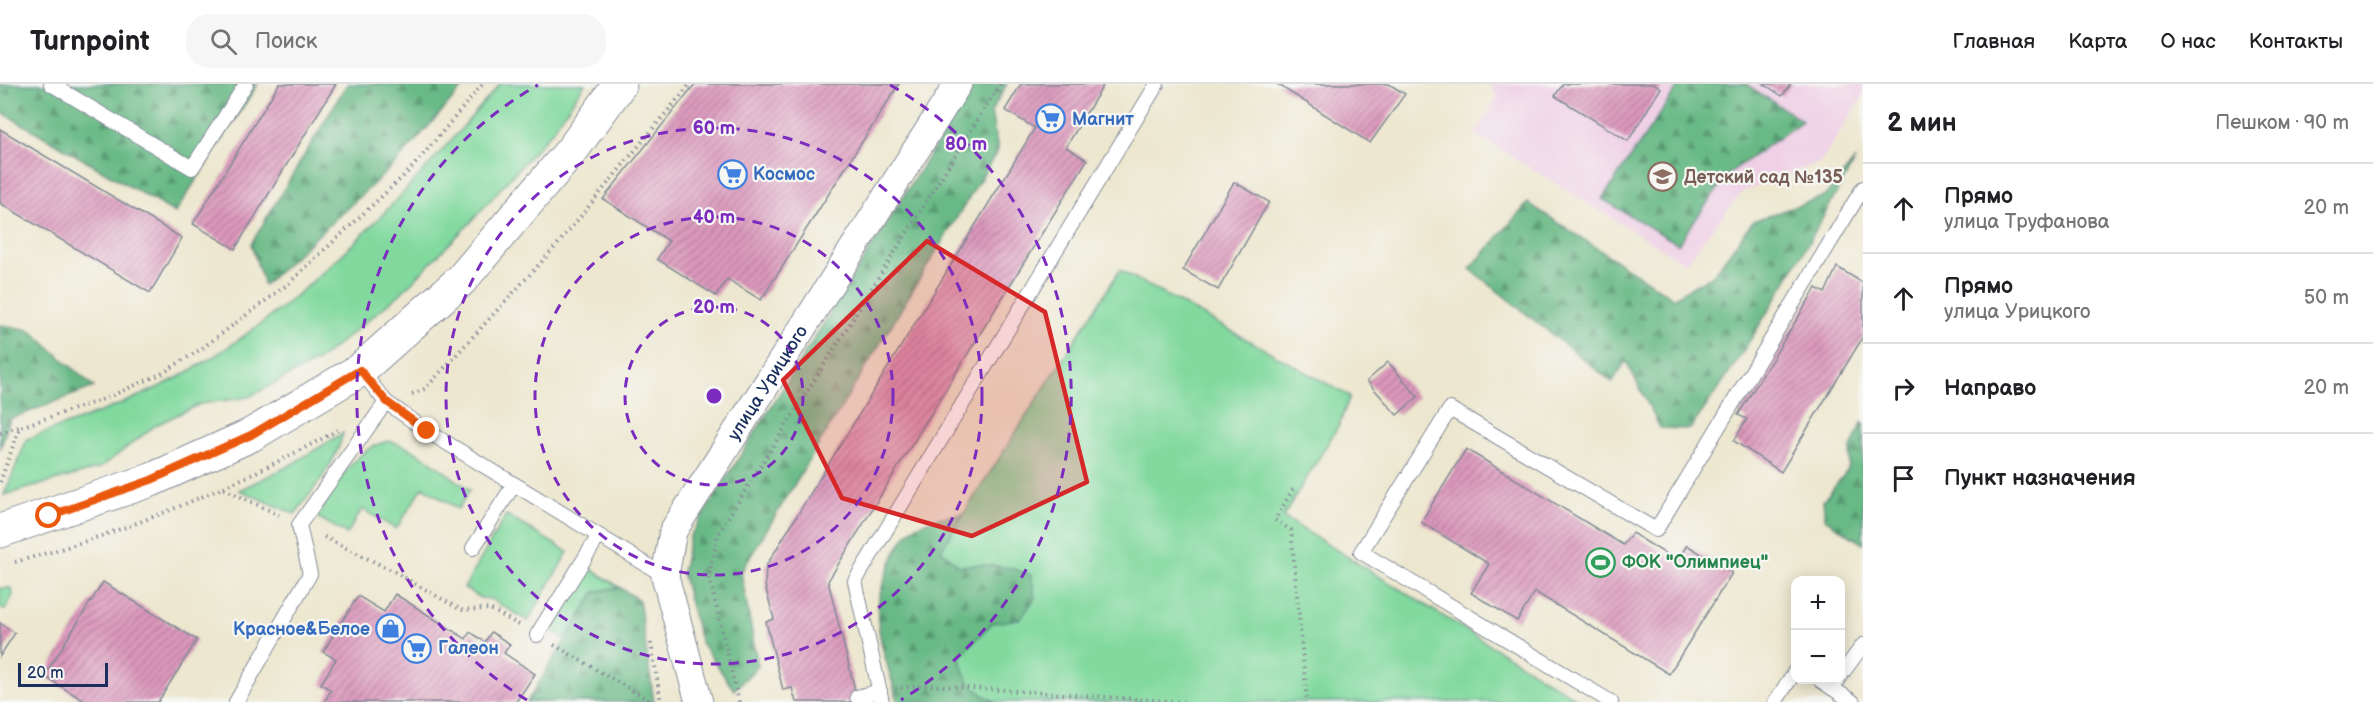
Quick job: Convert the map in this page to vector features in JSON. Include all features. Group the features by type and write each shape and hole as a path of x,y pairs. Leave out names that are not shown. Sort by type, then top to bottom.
{"street":[{"path":"0,531 151,480 251,435 360,370 461,280 572,150 620,84"},
{"name":"улица Урицкого","path":"699,702 665,576 673,531 958,84"}],"lane":[{"path":"51,84 192,168 246,84"},
{"path":"857,697 881,696 855,581 1157,84"},
{"path":"1611,702 1361,552 1450,409 1656,530 1863,188"},
{"path":"360,370 387,402 513,486 665,576"},
{"path":"236,702 310,574 299,525 387,402"},
{"path":"473,548 513,486"},
{"path":"537,635 598,537"},
{"path":"1845,670 1863,645"},
{"path":"1775,702 1791,678"},
{"path":"1839,684 1853,702"}],"path":[{"path":"0,433 104,399 161,374 201,349 288,284 401,178 483,84"},
{"path":"740,702 709,577 718,534 1000,84"},
{"path":"0,482 20,427"},
{"path":"223,489 395,572 461,610 490,609 652,702"},
{"path":"1293,489 1275,520 1291,530 1307,702"},
{"path":"881,696 927,685 1184,702"}],"highlighted area":[{"path":"927,241 1045,312 1087,482 972,536 842,498 783,380"}],"shaded area":[{"name":"Детский сад №135","path":"1489,84 1863,84 1863,96 1821,162 1742,192 1685,263 1475,134 1498,97"}],"green space":[{"path":"0,84 258,84 175,213 0,111"},
{"path":"347,84 466,84 396,163 264,285 251,244"},
{"path":"500,84 585,84 552,131 470,223 399,295 320,359 249,397 200,404 156,425 100,468 4,495 27,439 112,407 175,379 239,340 280,309 320,275 396,201"},
{"path":"974,84 1007,84 991,112 998,150 741,572 758,666 734,690 700,641 682,572 690,536"},
{"path":"1680,84 1746,84 1802,121 1728,174 1678,244 1602,199"},
{"path":"1855,160 1756,331 1690,429 1660,428 1626,361 1612,382 1470,269 1528,203 1673,298 1713,275 1753,221 1825,196"},
{"path":"1120,270 1350,396 1339,425 1283,517 1582,702 898,702 882,641"},
{"path":"0,325 30,330 94,387 10,419 0,449"},
{"path":"1863,421 1863,544 1825,519 1823,501 1848,470 1851,448"},
{"path":"343,433 330,465 295,514 239,490 287,467"},
{"path":"388,441 421,455 470,490 458,509 423,487 396,529 362,509 347,534 317,517 354,461 375,445"},
{"path":"964,514 941,550 959,566 996,566 1031,575 1035,598 1020,619 992,623 960,656 964,672 971,684 996,702 898,702 879,629 879,598 886,575 902,541 915,527 927,521"},
{"path":"506,515 568,552 528,621 491,599 481,598 464,588"},
{"path":"588,567 619,587 595,592 566,639 550,630"},
{"path":"619,587 639,600 654,702 527,702 595,592"},
{"path":"0,588 12,588 13,595 5,610 0,609"}],"building":[{"path":"279,84 336,84 235,249 193,224"},
{"name":"Космос","path":"695,84 899,84 761,300 727,279 716,296 657,259 669,241 603,199"},
{"path":"1021,84 1104,84 1066,147 1087,160 828,581 858,702 796,702 792,688 783,690 766,622 774,619 765,586 766,566 1035,128 1005,110"},
{"path":"1277,84 1389,84 1405,94 1370,143"},
{"path":"1563,84 1655,84 1661,88 1628,141 1555,96"},
{"path":"1764,84 1791,84 1782,96"},
{"path":"0,129 182,238 150,293 0,203"},
{"path":"1234,182 1269,202 1218,290 1183,270"},
{"path":"1837,267 1863,283 1863,337 1781,472 1734,441 1747,419 1738,415 1816,288 1825,293"},
{"path":"1388,362 1418,397 1397,415 1367,381"},
{"name":"ФОК \"Олимпиец\"","path":"1466,449 1623,545 1632,533 1677,561 1687,545 1732,573 1669,674 1535,592 1517,621 1471,593 1489,564 1421,522"},
{"path":"103,582 197,640 158,702 86,702 44,676"},
{"name":"Галеон","path":"395,594 466,639 470,632 485,642 491,632 510,644 504,653 535,674 516,702 324,702 331,690 321,684 336,659 323,652 358,596 384,612"},
{"path":"0,623 15,633 0,656"}],"place":[{"name":"Магнит","path":"1051,119"},
{"name":"Космос","path":"732,174"},
{"name":"Детский сад №135","path":"1663,177"},
{"name":"ФОК \"Олимпиец\"","path":"1601,562"},
{"name":"Красное&Белое","path":"391,629"},
{"name":"Галеон","path":"417,648"}],"route":[{"path":"49,516 151,480 251,435 360,370 387,402 427,431"}]}
